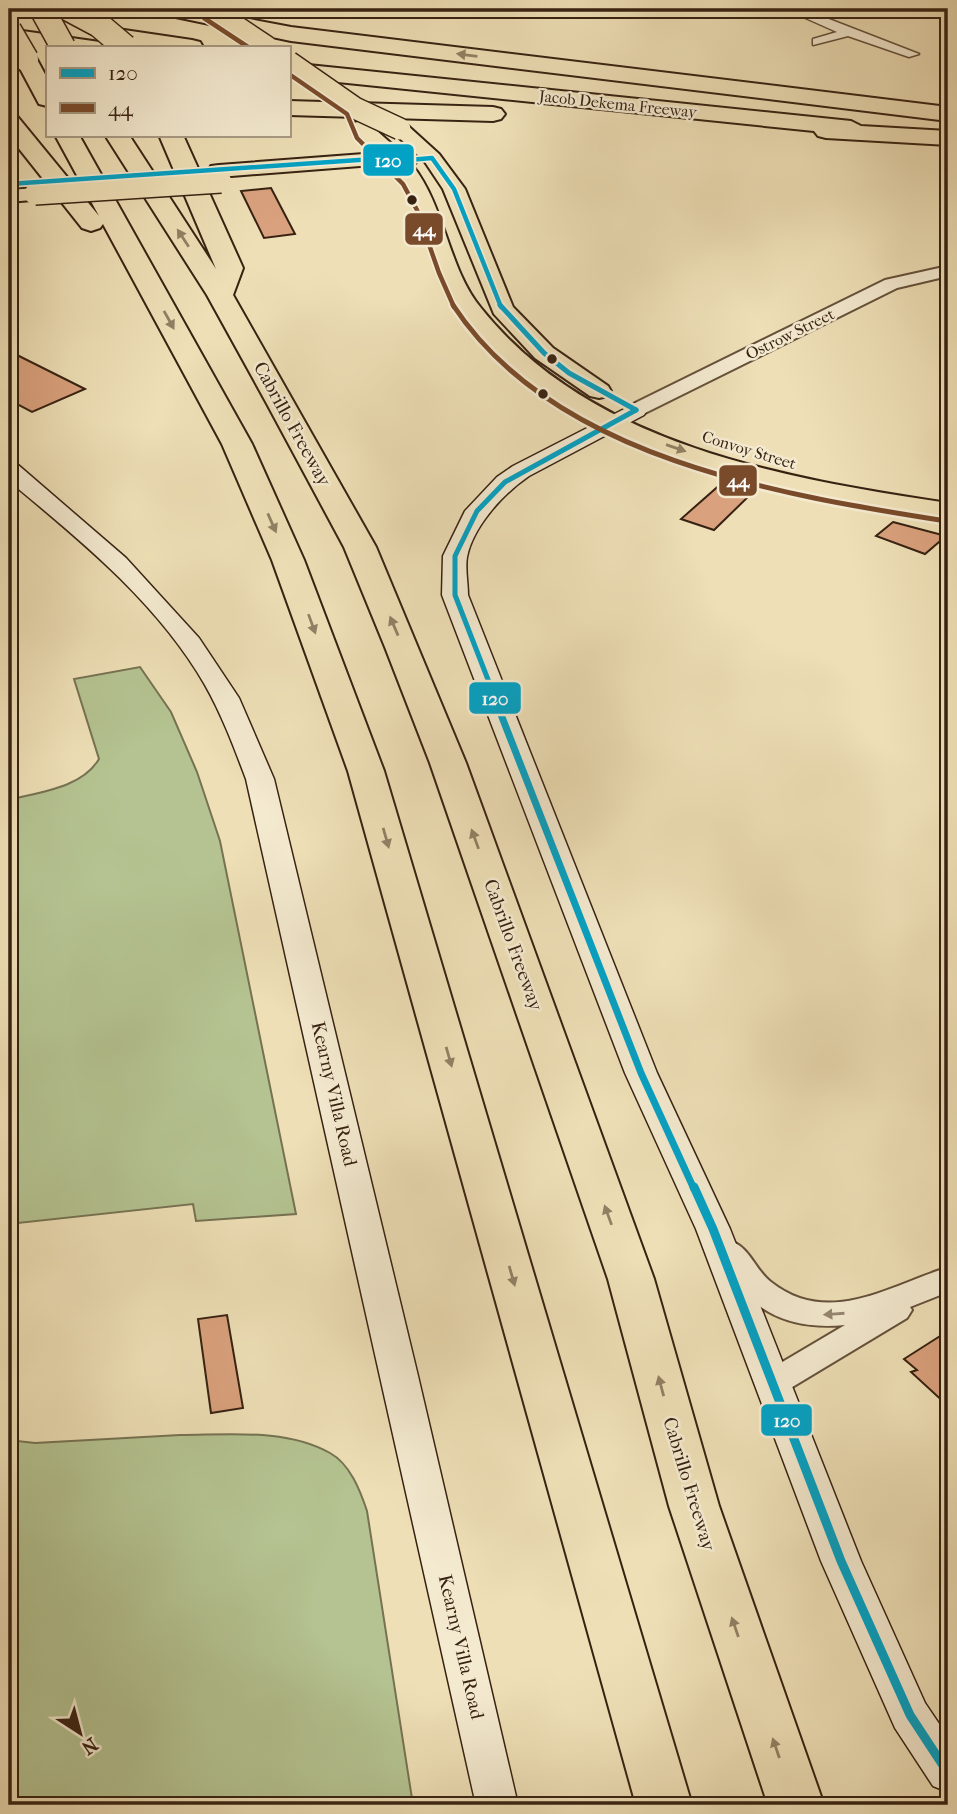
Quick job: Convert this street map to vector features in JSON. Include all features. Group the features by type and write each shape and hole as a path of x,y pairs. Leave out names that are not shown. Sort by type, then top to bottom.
{"highway":[{"path":"42,9 62,46"},
{"path":"69,9 99,25 124,46"},
{"path":"166,9 291,34 948,115"},
{"path":"9,20 185,46"},
{"path":"9,30 46,97"},
{"path":"9,37 81,46"},
{"name":"Jacob Dekema Freeway","path":"290,57 948,115"},
{"name":"Jacob Dekema Freeway","path":"290,70 948,138"},
{"path":"290,108 629,120 948,138"},
{"path":"9,121 105,240 136,261"},
{"path":"68,136 237,444 288,559 366,771 664,1805"},
{"name":"Cabrillo Freeway","path":"118,136 220,295 360,547 448,763 631,1279 694,1506 796,1805"},
{"path":"171,136 230,268 220,295"}],"main road":[{"path":"210,9 266,46"},
{"path":"290,63 358,117"},
{"name":"Convoy Street","path":"358,117 400,129 432,158 454,189 502,309 544,353 569,373 610,398 625,416 680,449 774,478 852,497 948,511"},
{"name":"Convoy Street","path":"358,117 419,190 453,283 471,312 515,361 541,382 586,410 667,424 793,464 860,480 948,492"},
{"path":"9,196 34,189 220,176 380,170 397,161 432,158"},
{"path":"9,184 34,189"},
{"path":"625,416 521,471 505,482 477,511 455,556 455,596 641,1073 713,1228 841,1561 910,1715 948,1773"},
{"name":"Kearny Villa Road","path":"9,469 73,521 140,582 211,673 236,720 260,779 497,1805"}],"street":[{"path":"796,10 848,32 913,54"},
{"path":"817,41 848,32 857,25 856,20"},
{"name":"Ostrow Street","path":"625,416 891,284 948,271"},
{"path":"713,1228 755,1287 776,1303 804,1313 832,1317 863,1310 947,1279"},
{"path":"773,1383 947,1279"}],"green space":[{"path":"140,667 171,712 197,772 220,841 296,1214 196,1221 193,1204 9,1224 9,800 71,783 82,777 99,759 74,679"},
{"path":"237,1434 295,1440 330,1453 349,1471 367,1511 413,1805 9,1805 9,1440 35,1443"}],"building":[{"path":"271,188 295,234 264,238 241,191"},
{"path":"9,351 85,389 32,412 9,400"},
{"path":"722,483 752,493 714,530 681,519"},
{"path":"893,522 946,536 925,554 876,536"},
{"path":"227,1315 243,1408 211,1413 198,1319"},
{"path":"948,1331 948,1406 911,1372 917,1370 904,1359"}],"transit line":[{"name":"44","path":"204,18 246,46"},
{"name":"44","path":"290,75 347,114 357,138 394,174 410,195 445,288 461,317 506,366 558,406 618,438 682,464 748,484 816,499 946,521"},
{"name":"120","path":"9,184 373,159 397,161 432,158 454,189 502,309 544,353 569,373 636,410"},
{"name":"120","path":"636,410 505,482 477,511 455,556 455,595 641,1073 713,1229 841,1561 910,1715 948,1773"}]}
